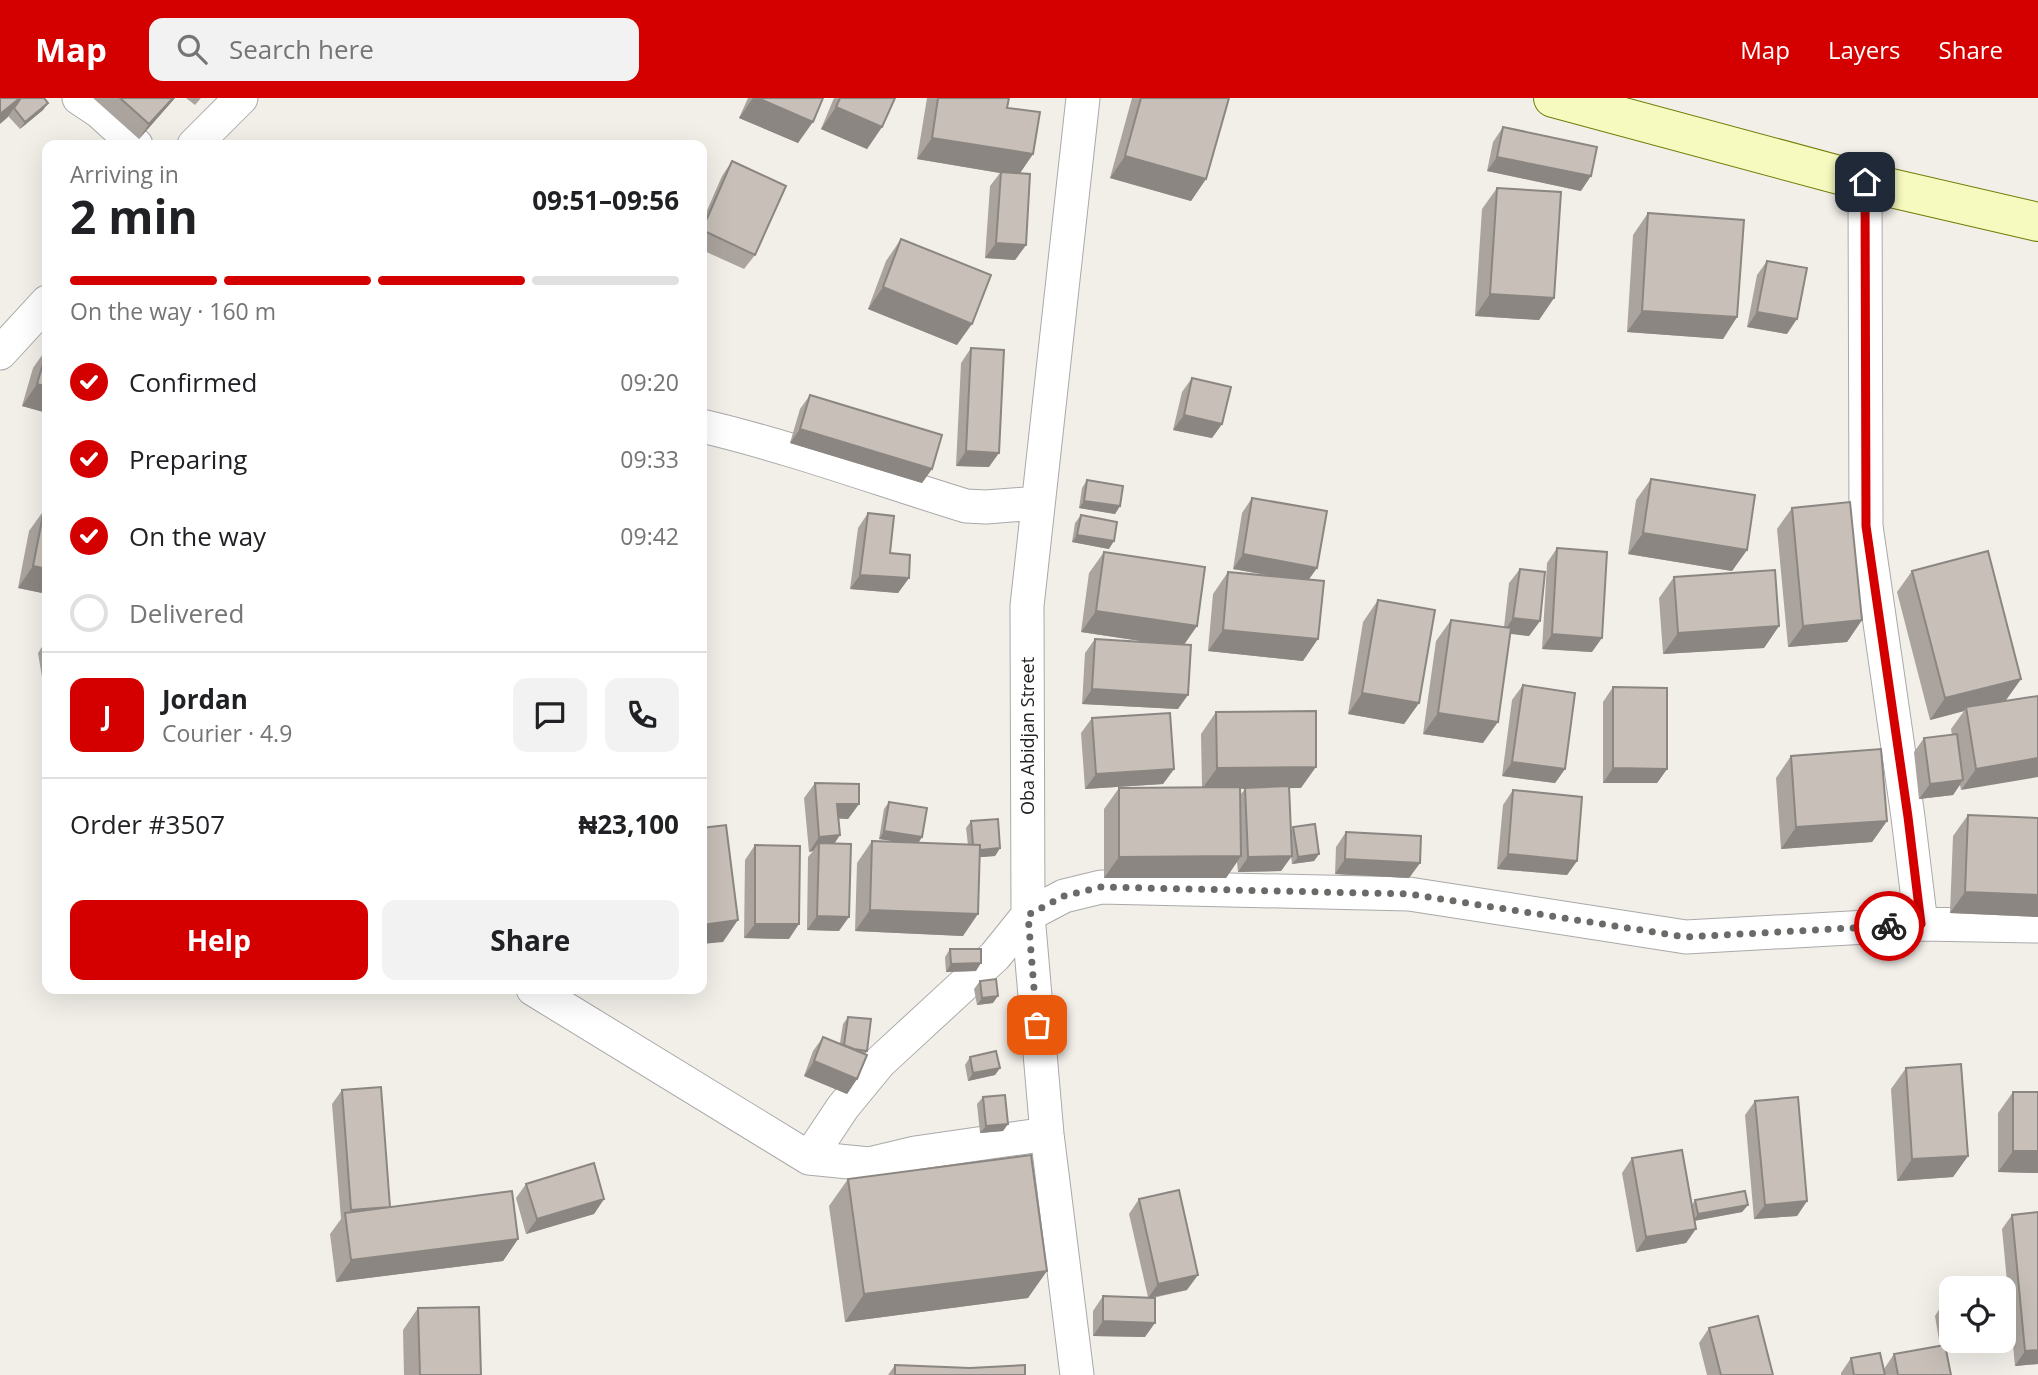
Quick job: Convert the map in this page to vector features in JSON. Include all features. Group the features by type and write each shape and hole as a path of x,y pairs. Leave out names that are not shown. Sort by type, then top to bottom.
{"main road":[{"path":"1553,98 1865,182 2038,222"}],"street":[{"path":"79,98 100,112 131,140"},
{"path":"199,140 241,98"},
{"name":"Oba Abidjan Street","path":"1077,1375 1047,1134 1028,915 1027,606 1083,98"},
{"path":"1865,182 1866,526 1907,804 1921,924"},
{"path":"0,353 42,307"},
{"path":"707,427 757,439 792,453 966,506 1038,503"},
{"path":"808,1158 843,1107 880,1062 995,956 1028,915 1064,896 1101,887 1409,894 1686,937 1921,924 2038,926"},
{"path":"563,997 808,1158 869,1164 915,1153 1047,1134"}],"building":[{"path":"0,98 20,98 0,114"},
{"path":"21,98 44,98 48,103 25,122 14,108"},
{"path":"120,98 173,98 149,124"},
{"path":"758,98 823,98 813,122"},
{"path":"840,98 895,98 882,127 836,107"},
{"path":"938,98 1009,98 1007,108 1040,112 1033,154 932,138"},
{"path":"1141,98 1229,98 1206,179 1125,156"},
{"path":"1503,127 1597,147 1591,176 1497,157"},
{"path":"732,161 786,186 755,255 707,232 707,218"},
{"path":"1001,172 1030,174 1026,245 996,243"},
{"path":"1497,188 1561,192 1554,298 1490,294"},
{"path":"1648,213 1744,220 1737,317 1642,311"},
{"path":"901,239 991,275 972,324 883,287"},
{"path":"1767,261 1807,268 1797,319 1757,312"},
{"path":"971,348 1004,350 999,453 966,451"},
{"path":"42,367 42,386 37,384"},
{"path":"1192,378 1231,387 1222,424 1184,415"},
{"path":"810,395 942,435 932,469 800,429"},
{"path":"1651,479 1755,495 1747,550 1643,533"},
{"path":"1087,480 1123,486 1120,506 1084,501"},
{"path":"1252,498 1327,511 1317,568 1243,554"},
{"path":"1850,502 1862,620 1803,626 1792,508"},
{"path":"868,513 894,516 890,553 910,555 909,578 860,575"},
{"path":"1081,515 1117,522 1114,541 1077,535"},
{"path":"42,520 42,568 33,566"},
{"path":"1557,548 1607,552 1602,638 1552,634"},
{"path":"1988,551 2021,679 1945,698 1912,571"},
{"path":"1104,552 1205,567 1197,626 1096,611"},
{"path":"1520,569 1545,572 1540,621 1513,618"},
{"path":"1775,570 1779,626 1678,633 1674,577"},
{"path":"1228,572 1324,581 1318,639 1223,630"},
{"path":"1378,600 1435,610 1419,703 1362,693"},
{"path":"1451,620 1511,628 1498,722 1438,713"},
{"path":"1095,639 1191,645 1188,695 1092,689"},
{"path":"1523,685 1575,693 1565,769 1512,762"},
{"path":"1613,687 1667,688 1667,769 1613,768"},
{"path":"2038,696 2038,758 1976,769 1966,707"},
{"path":"1316,711 1316,767 1217,768 1216,712"},
{"path":"1170,713 1174,769 1096,774 1092,718"},
{"path":"1957,734 1963,780 1930,784 1924,738"},
{"path":"1881,749 1887,821 1796,827 1791,756"},
{"path":"815,783 859,784 859,804 837,804 840,835 819,837"},
{"path":"1289,786 1292,856 1248,857 1245,788"},
{"path":"1240,787 1241,856 1119,857 1119,788"},
{"path":"1513,790 1582,797 1577,861 1508,854"},
{"path":"889,802 927,808 922,837 884,831"},
{"path":"1968,815 2038,818 2038,895 1965,892"},
{"path":"998,819 1000,848 980,850 980,845 973,845 971,821"},
{"path":"1315,824 1319,854 1298,857 1293,827"},
{"path":"726,825 738,920 707,924 707,827"},
{"path":"1346,832 1421,836 1420,863 1345,859"},
{"path":"872,841 980,845 978,914 870,910"},
{"path":"819,843 851,844 849,917 817,916"},
{"path":"755,845 800,846 799,924 755,924"},
{"path":"950,949 981,949 981,963 951,964"},
{"path":"996,979 998,996 982,998 980,981"},
{"path":"848,1017 871,1019 867,1051 844,1045"},
{"path":"823,1037 867,1055 857,1079 814,1061"},
{"path":"996,1051 1000,1068 973,1073 970,1057"},
{"path":"1961,1064 1968,1156 1912,1159 1906,1068"},
{"path":"381,1087 390,1207 351,1210 342,1090"},
{"path":"2013,1092 2038,1092 2038,1151 2013,1151"},
{"path":"1005,1095 1008,1124 986,1126 983,1097"},
{"path":"1798,1097 1807,1201 1765,1205 1755,1101"},
{"path":"1682,1150 1696,1229 1646,1237 1632,1158"},
{"path":"1031,1155 1047,1271 864,1294 848,1179"},
{"path":"594,1163 604,1199 537,1219 526,1184"},
{"path":"1179,1190 1198,1275 1158,1284 1139,1199"},
{"path":"512,1191 518,1239 351,1260 345,1213"},
{"path":"1745,1191 1748,1205 1698,1214 1695,1200"},
{"path":"2038,1212 2038,1350 2025,1351 2012,1215"},
{"path":"1103,1296 1155,1298 1155,1323 1103,1321"},
{"path":"479,1307 481,1375 420,1375 418,1308"},
{"path":"1758,1316 1773,1375 1721,1375 1709,1328"},
{"path":"1939,1346 1939,1353 1947,1353 1951,1375 1898,1375 1894,1354"},
{"path":"1880,1353 1885,1375 1854,1375 1851,1358"},
{"path":"895,1365 970,1368 1025,1365 1025,1375 895,1375"}],"way so far":[{"path":"1037,1025 1028,915 1064,896 1101,887 1409,894 1686,937 1889,926"}],"route":[{"path":"1865,182 1866,526 1921,924 1889,926"}]}
